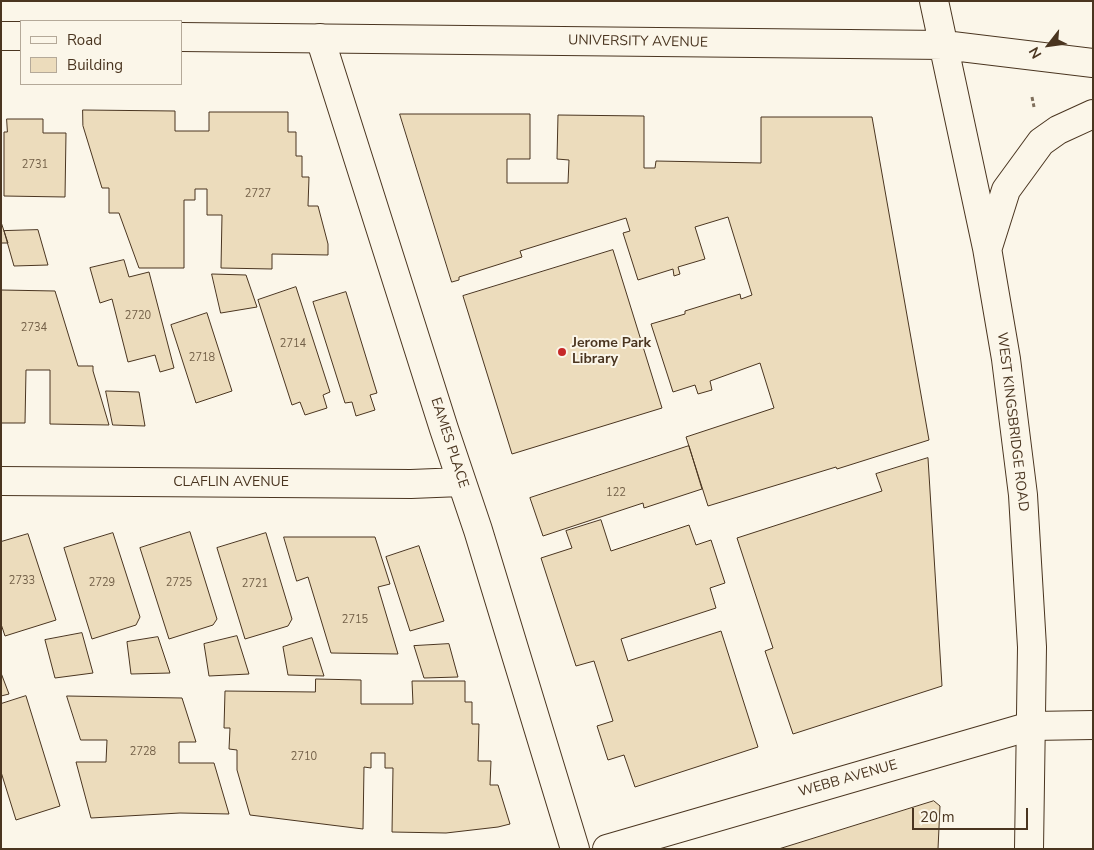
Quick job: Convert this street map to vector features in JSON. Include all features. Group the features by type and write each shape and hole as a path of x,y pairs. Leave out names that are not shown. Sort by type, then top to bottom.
{"street":[{"name":"WEST KINGSBRIDGE ROAD","path":"934,1 987,248 1006,359 1023,495 1032,647 1028,849"},
{"path":"1,36 20,36"},
{"name":"UNIVERSITY AVENUE","path":"182,37 944,45 1093,63"},
{"name":"EAMES PLACE","path":"320,38 461,482 478,530 575,849"},
{"path":"987,248 1006,190 1041,142 1058,130 1093,114"},
{"name":"CLAFLIN AVENUE","path":"1,481 412,484 461,482"},
{"name":"WEBB AVENUE","path":"606,849 1031,726 1093,724"}],"building":[{"path":"83,110 175,111 175,131 209,131 209,112 288,112 288,132 296,132 296,156 302,156 302,177 309,177 308,206 318,206 328,244 328,255 272,254 272,269 221,268 222,215 207,215 207,189 195,189 195,200 184,200 184,268 139,268 119,213 109,213 109,188 102,188 83,126"},
{"path":"400,114 530,114 530,159 507,159 507,183 568,183 569,160 557,159 558,115 644,116 644,168 655,168 656,161 761,163 761,117 872,117 929,440 708,506 686,437 774,408 760,363 710,381 712,390 698,394 695,385 673,392 651,324 740,294 741,299 752,295 728,217 695,227 705,259 678,267 680,274 674,276 673,269 638,280 623,233 630,231 626,218 520,251 522,257 459,277 459,280 452,282"},
{"path":"7,119 43,119 43,133 66,133 65,197 4,196 4,132 7,132"},
{"path":"1,222 8,243 1,243"},
{"path":"38,230 48,265 14,266 4,231"},
{"name":"Jerome Park Library","path":"613,250 662,408 512,454 463,296"},
{"path":"124,260 129,277 149,272 174,368 160,372 155,355 128,362 112,299 100,303 90,268"},
{"path":"212,274 246,275 257,307 221,313"},
{"path":"296,287 330,392 323,395 327,408 305,415 300,402 292,405 258,300"},
{"path":"1,290 55,291 78,366 93,366 109,425 50,424 50,370 26,370 25,423 1,423"},
{"path":"346,292 377,393 370,395 375,410 356,416 352,402 345,403 313,302"},
{"path":"207,313 232,391 196,403 171,325"},
{"path":"106,391 139,392 145,426 113,425"},
{"path":"689,446 702,489 644,508 643,503 543,536 530,498"},
{"path":"928,458 942,686 793,734 765,651 773,648 737,538 882,491 876,474"},
{"path":"601,520 611,551 689,525 696,545 711,540 725,583 710,588 716,608 621,639 628,661 721,631 758,747 635,787 624,755 608,760 597,726 613,721 594,661 576,666 541,558 572,548 566,531"},
{"path":"190,532 217,619 213,625 169,639 140,548"},
{"path":"113,533 140,617 136,625 92,639 64,548"},
{"path":"266,533 292,619 288,626 245,639 217,548"},
{"path":"28,534 56,620 5,636 1,624 1,542"},
{"path":"284,537 375,537 390,584 378,587 398,654 331,653 308,577 297,581"},
{"path":"419,546 444,621 410,631 386,557"},
{"path":"82,633 93,673 55,678 45,640"},
{"path":"237,636 249,674 209,676 204,644"},
{"path":"158,637 170,673 131,674 127,642"},
{"path":"312,638 324,676 288,675 283,647"},
{"path":"449,644 458,677 424,678 414,646"},
{"path":"1,673 9,694 1,696"},
{"path":"316,679 361,680 361,704 413,704 412,681 465,681 465,702 472,702 472,724 479,724 478,761 491,761 490,785 498,785 510,824 446,833 392,832 393,768 385,768 385,753 371,753 371,768 364,767 363,829 250,815 237,770 237,750 229,749 230,728 224,728 225,691 315,692"},
{"path":"26,696 60,806 16,820 1,772 1,704"},
{"path":"67,696 182,698 196,742 179,742 179,763 214,763 229,814 180,813 91,818 76,762 106,762 107,740 81,740"},
{"path":"934,801 940,806 938,849 779,849"}],"place":[{"name":"Jerome Park Library","path":"562,352"}]}
